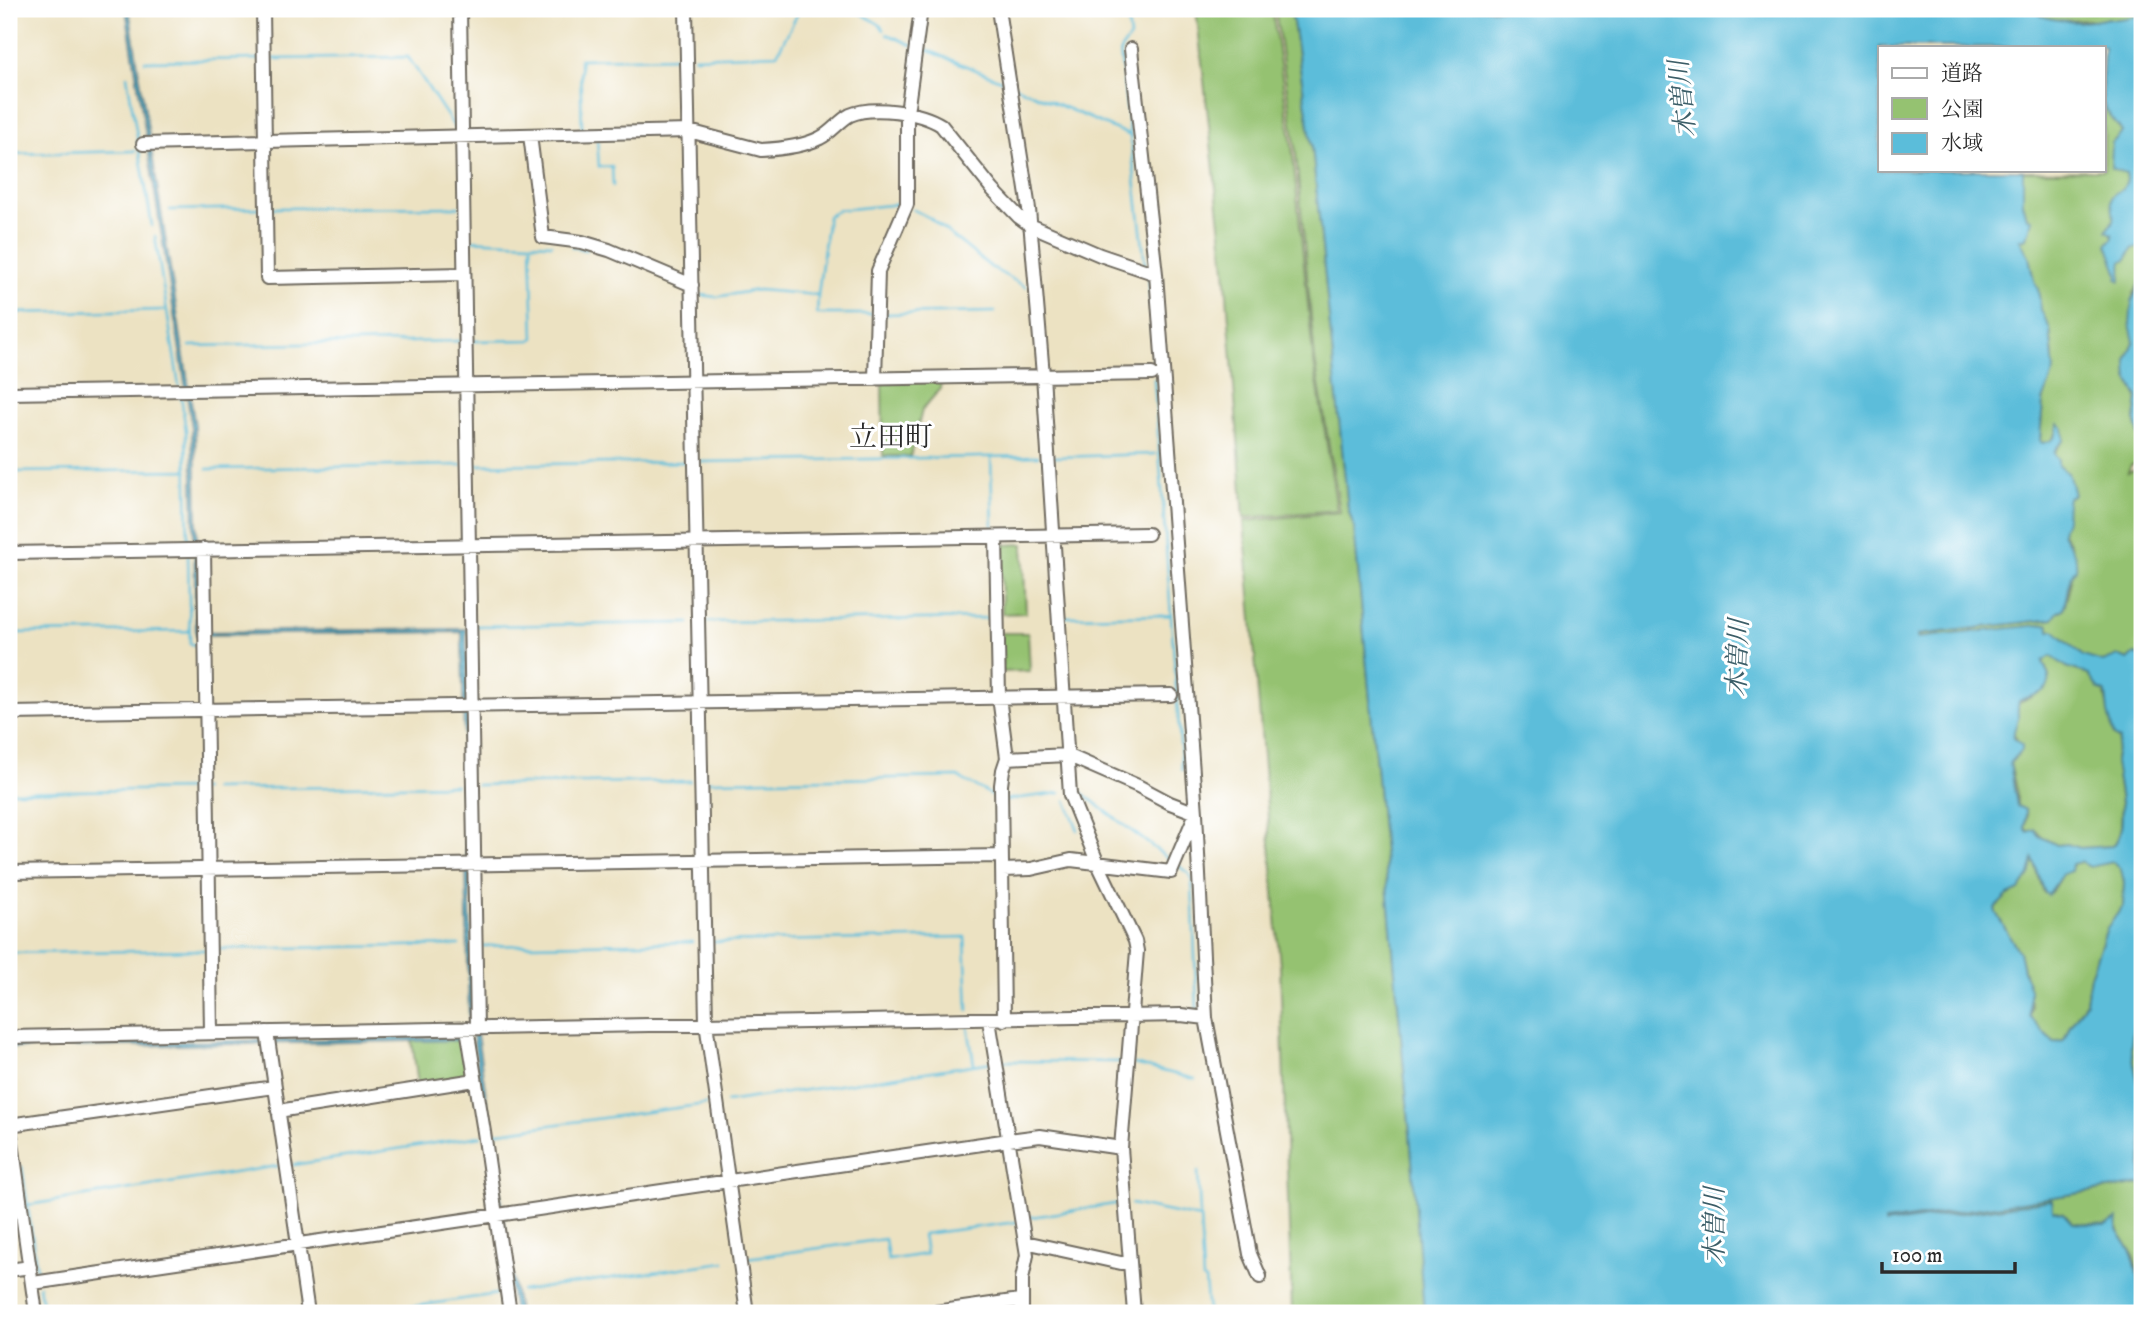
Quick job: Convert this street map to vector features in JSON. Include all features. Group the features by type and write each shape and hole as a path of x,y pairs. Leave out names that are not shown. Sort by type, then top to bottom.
{"street":[{"path":"263,9 267,278 464,274"},
{"path":"460,9 469,545 472,1028 475,1080 500,1214 510,1313"},
{"path":"686,9 706,1023 747,1313"},
{"path":"875,379 878,271 907,204 907,113 921,9"},
{"path":"998,9 1030,225 1043,375 1070,795 1135,942 1137,964 1133,1016 1119,1147 1126,1263 1134,1313"},
{"path":"1131,49 1156,274 1196,813 1206,1018 1250,1254 1260,1277"},
{"path":"149,143 689,131 761,150 771,150 805,144 823,137 831,128 861,111 907,113 931,119 940,125 993,190 1018,217 1030,225 1100,255 1156,274"},
{"path":"530,135 543,237 582,242 609,250 692,285"},
{"path":"9,393 1152,374"},
{"path":"9,553 1148,534"},
{"path":"996,537 999,697 1007,758 1000,785 1004,1020"},
{"path":"200,549 205,634 211,1033"},
{"path":"9,713 1171,695"},
{"path":"1007,758 1067,755 1196,813"},
{"path":"1002,870 1031,869 1071,860 1171,872 1196,813"},
{"path":"9,872 1001,856"},
{"path":"9,1037 211,1033 268,1039 472,1028 1181,1015 1206,1018"},
{"path":"928,1313 1021,1307 1027,1255 989,1020"},
{"path":"268,1039 308,1313"},
{"path":"278,1111 475,1080"},
{"path":"36,1313 9,1124 274,1087"},
{"path":"33,1283 1040,1136 1119,1147"},
{"path":"1025,1242 1126,1263"},
{"path":"9,1270 30,1267"}],"green space":[{"path":"1196,9 1272,9 1292,146 1313,355 1337,510 1244,518 1225,269"},
{"path":"1275,9 1291,9 1312,146 1348,509 1354,527 1425,1313 1292,1313 1280,967 1244,521 1340,512 1315,359 1295,145"},
{"path":"2037,9 2142,9 2142,35 2090,20 2055,21 2040,16"},
{"path":"2106,108 2122,132 2142,110 2142,278 2134,293 2134,342 2127,359 2127,368 2128,378 2138,398 2135,419 2142,448 2139,463 2131,465 2128,472 2142,467 2142,657 2135,654 2128,660 2118,656 2109,662 2103,662 2083,657 2062,637 2050,631 2048,624 1917,639 1916,635 2053,619 2066,602 2072,555 2062,529 2066,519 2064,511 2068,497 2071,496 2068,473 2058,466 2054,453 2064,438 2063,431 2057,432 2050,442 2040,441 2043,401 2053,368 2053,355 2050,329 2041,310 2029,257 2020,239 2025,239 2029,232 2031,219 2027,218 2023,203 2023,172 2106,172"},
{"path":"941,380 940,389 922,410 911,456 883,456 882,382"},
{"path":"1023,544 1026,613 1002,614 1001,545"},
{"path":"1001,633 1028,633 1030,671 1002,672"},
{"path":"2051,655 2067,667 2088,674 2099,689 2106,693 2114,736 2119,740 2115,761 2122,817 2118,838 2113,846 2080,848 2067,844 2057,845 2044,839 2037,831 2029,832 2025,828 2027,814 2017,806 2010,763 2022,750 2013,732 2018,706 2019,702 2031,697 2049,676 2043,661"},
{"path":"2033,858 2044,893 2051,892 2062,874 2072,867 2073,863 2080,862 2091,866 2113,862 2121,869 2124,882 2123,906 2107,928 2090,976 2086,1002 2064,1040 2054,1043 2030,1017 2032,1007 2019,952 1995,908 2008,895 2019,890 2029,875"},
{"path":"2142,996 2142,1105 2131,1047 2135,1012"},
{"path":"466,1040 472,1077 418,1085 412,1041"},
{"path":"2142,1184 2142,1313 2136,1263 2120,1234 2117,1220 2105,1225 2072,1223 2063,1213 2053,1210 2052,1206 1885,1225 1884,1222"}],"water":[{"path":"126,9 129,9 195,426 199,632 466,629 472,1023 469,1024 462,632 196,635 192,427"},
{"name":"木曽川","path":"1291,9 2037,9 2041,16 2066,21 2083,22 2139,16 2142,18 2142,248 2133,248 2127,259 2122,261 2120,281 2117,279 2107,244 2113,238 2112,234 2107,231 2113,220 2111,198 2123,189 2127,180 2126,173 2111,168 2112,143 2122,132 2106,109 2106,46 1878,46 1878,172 2023,172 2023,203 2027,218 2032,219 2025,239 2020,239 2029,257 2041,310 2050,329 2054,371 2043,401 2040,440 2042,443 2050,441 2056,435 2058,424 2063,427 2064,440 2054,453 2058,466 2068,473 2074,494 2068,497 2066,521 2062,530 2074,553 2076,569 2071,577 2063,609 2053,619 1917,635 1917,638 2048,624 2050,631 2054,630 2083,656 2103,662 2118,656 2128,660 2135,654 2142,657 2142,996 2135,1012 2131,1047 2142,1105 2142,1184 1885,1224 2052,1200 2053,1210 2063,1213 2072,1223 2105,1225 2118,1219 2117,1230 2131,1251 2134,1261 2140,1313 1424,1313 1354,527 1348,509 1312,146","holes":["2051,656 2067,667 2088,674 2098,689 2106,693 2114,736 2119,740 2115,763 2122,818 2121,829 2113,846 2080,848 2067,844 2057,845 2039,836 2035,829 2028,832 2025,828 2026,810 2017,806 2010,763 2022,750 2022,745 2014,739 2018,703 2047,688 2049,678 2043,661","2033,859 2048,895 2062,874 2071,871 2072,864 2080,862 2090,867 2113,862 2121,869 2124,882 2123,906 2107,928 2090,976 2086,1002 2064,1040 2054,1043 2030,1017 2030,989 2019,952 1995,908 2008,895 2019,890 2029,875"]},
{"path":"2142,278 2142,448 2135,419 2138,398 2128,378 2127,359 2134,342 2130,324 2132,301"},
{"path":"473,1035 477,1035 518,1313 514,1313"},
{"path":"463,1037 466,1040 9,1048 9,1045"}],"waterway":[{"path":"694,57 777,54 800,9"},
{"path":"853,9 879,24 884,30"},
{"path":"1123,9 1127,14 1130,37 1120,51 1145,264"},
{"path":"887,34 912,45"},
{"path":"920,47 1003,81"},
{"path":"269,59 408,57 457,131"},
{"path":"582,129 580,59 680,57"},
{"path":"145,61 260,59"},
{"path":"127,76 152,226"},
{"path":"1015,86 1131,136"},
{"path":"597,138 599,167 612,166 613,186"},
{"path":"9,154 135,151"},
{"path":"701,295 716,297 758,290 818,295 828,216 838,210 900,204"},
{"path":"270,208 459,207"},
{"path":"170,210 263,208"},
{"path":"912,209 930,218 992,268 1026,287"},
{"path":"155,236 179,386"},
{"path":"468,240 552,244"},
{"path":"472,341 534,338 531,243"},
{"path":"572,247 586,250"},
{"path":"1149,279 1154,369"},
{"path":"818,296 817,314 872,314"},
{"path":"9,313 164,310"},
{"path":"881,314 995,312"},
{"path":"190,346 460,341"},
{"path":"1154,379 1182,770"},
{"path":"181,396 186,431 188,545"},
{"path":"1054,457 1155,454"},
{"path":"701,462 1038,456"},
{"path":"991,458 993,532"},
{"path":"473,465 686,462"},
{"path":"207,469 463,465"},
{"path":"9,472 186,470"},
{"path":"188,555 190,644 200,645"},
{"path":"1063,617 1170,615"},
{"path":"704,622 992,618"},
{"path":"476,626 689,623"},
{"path":"9,633 190,631"},
{"path":"707,781 958,777 997,798"},
{"path":"477,785 690,781"},
{"path":"213,789 456,785"},
{"path":"9,792 203,789"},
{"path":"1074,791 1082,793 1170,860"},
{"path":"1005,800 1060,793"},
{"path":"1066,800 1078,830"},
{"path":"1179,866 1192,880 1197,1010"},
{"path":"713,942 965,937 968,1011"},
{"path":"479,946 692,942"},
{"path":"217,949 459,945"},
{"path":"9,953 205,950"},
{"path":"968,1027 974,1064"},
{"path":"1002,1061 1125,1062"},
{"path":"726,1102 992,1062"},
{"path":"1134,1064 1195,1079"},
{"path":"9,1083 14,1118"},
{"path":"492,1133 706,1104"},
{"path":"293,1165 481,1136"},
{"path":"28,1205 278,1166"},
{"path":"22,1167 38,1278"},
{"path":"1198,1171 1203,1280 1208,1313"},
{"path":"1025,1218 1121,1203"},
{"path":"1131,1204 1200,1218"},
{"path":"747,1258 885,1239 888,1260 926,1254 923,1234 1017,1222"},
{"path":"521,1291 724,1262"},
{"path":"39,1285 43,1313"},
{"path":"369,1313 504,1293"}],"district":[{"name":"立田町","path":"891,436"}]}
